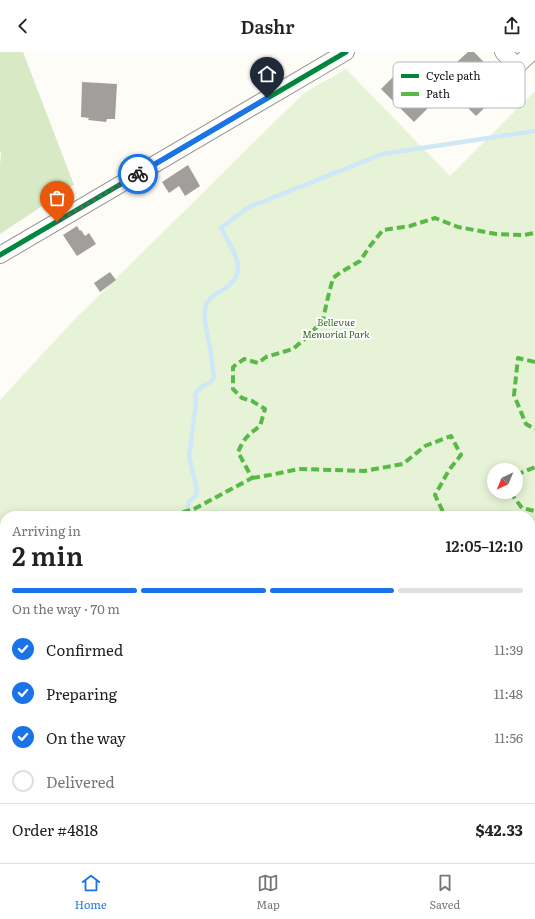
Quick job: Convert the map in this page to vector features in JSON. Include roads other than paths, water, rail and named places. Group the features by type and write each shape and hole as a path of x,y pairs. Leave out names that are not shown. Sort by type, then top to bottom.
{"street":[{"path":"0,255 346,52"},
{"path":"503,52 513,62"},
{"path":"521,62 532,52"}],"waterway":[{"path":"187,511 188,503 196,495 197,489 189,456 196,404 195,394 201,387 209,383 214,378 205,323 206,305 212,296 230,284 236,277 238,269 234,253 221,228 247,208 382,154 535,131"}],"park label":[{"name":"Bellevue Memorial Park","path":"336,326"}]}
